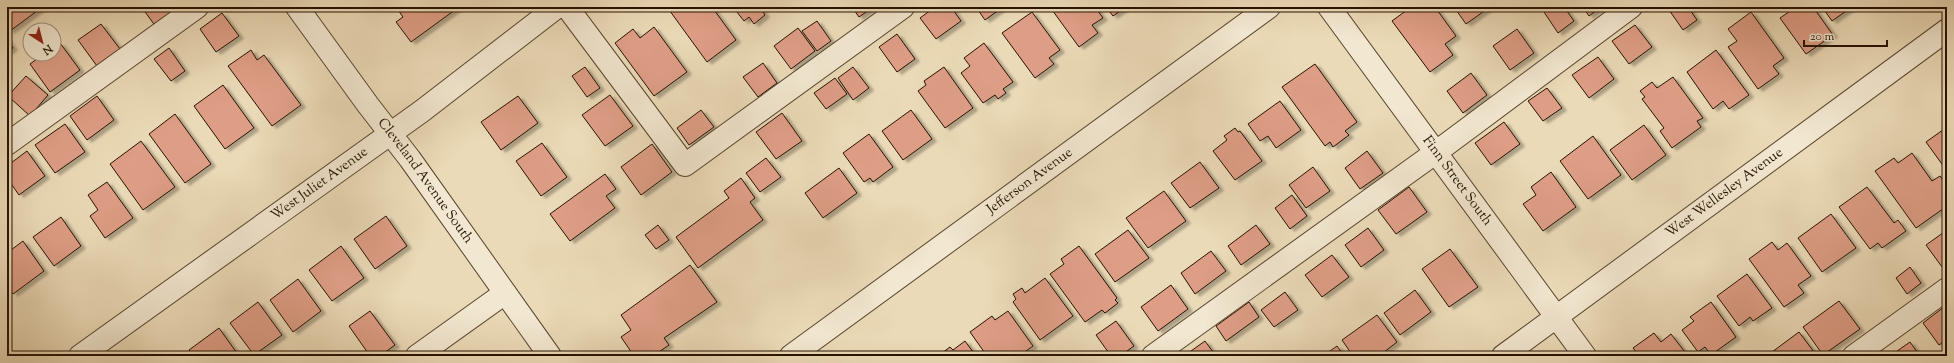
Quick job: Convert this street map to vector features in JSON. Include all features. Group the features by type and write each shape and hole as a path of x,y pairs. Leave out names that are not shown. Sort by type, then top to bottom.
{"street":[{"path":"7,144 197,7"},
{"name":"Cleveland Avenue South","path":"297,7 390,133 550,356"},
{"name":"West Juliet Avenue","path":"80,356 422,111 557,7"},
{"path":"567,7 685,165 903,7"},
{"name":"Jefferson Avenue","path":"791,356 1269,7"},
{"name":"Finn Street South","path":"1329,7 1585,356"},
{"path":"1153,356 1435,153 1631,7"},
{"name":"West Wellesley Avenue","path":"1503,356 1947,30"},
{"path":"1854,356 1947,289"},
{"path":"417,356 505,293"}],"building":[{"path":"7,7 41,8 10,31 7,28"},
{"path":"146,7 174,7 177,11 156,27 143,9"},
{"path":"396,7 459,7 411,42 396,22 403,17"},
{"path":"667,7 712,7 736,40 707,62"},
{"path":"733,7 763,7 761,9 765,15 754,24 749,17 744,21"},
{"path":"852,7 872,7 872,8 859,17"},
{"path":"935,7 951,7 961,21 936,39 920,18"},
{"path":"976,7 1003,7 985,20"},
{"path":"1050,7 1095,7 1103,18 1092,25 1098,33 1079,47"},
{"path":"1106,7 1126,7 1113,16"},
{"path":"1411,7 1435,7 1456,36 1445,44 1453,55 1430,72 1392,21"},
{"path":"1454,7 1490,7 1466,24"},
{"path":"1545,7 1564,7 1574,21 1558,33 1542,9"},
{"path":"1583,7 1601,7 1589,16"},
{"path":"1667,7 1688,7 1697,20 1683,30"},
{"path":"1796,7 1813,7 1833,35 1806,54 1780,18"},
{"path":"1822,7 1852,7 1832,21"},
{"path":"1032,12 1060,50 1049,58 1054,64 1035,78 1002,33"},
{"path":"1751,12 1784,58 1773,66 1779,74 1758,89 1728,47 1737,41 1728,29"},
{"path":"222,13 239,36 216,52 200,29"},
{"path":"817,21 831,41 817,51 802,31"},
{"path":"101,24 120,49 97,66 78,40"},
{"path":"1635,25 1652,47 1629,64 1612,41"},
{"path":"654,27 687,72 654,96 615,43 633,29 640,38"},
{"path":"798,28 815,51 791,69 774,46"},
{"path":"1517,29 1534,53 1510,70 1493,46"},
{"path":"897,34 915,59 897,72 879,47"},
{"path":"7,39 13,48 7,52"},
{"path":"984,43 1013,82 1003,89 1006,93 998,99 995,95 983,103 961,73 970,66 964,58"},
{"path":"62,46 80,70 50,92 30,64 33,62 62,62"},
{"path":"169,48 185,71 171,81 154,59"},
{"path":"251,50 257,60 264,55 301,105 272,126 228,66"},
{"path":"1716,50 1749,95 1729,109 1723,101 1713,109 1687,72"},
{"path":"1598,57 1614,79 1589,98 1572,75"},
{"path":"763,63 777,83 758,97 743,77"},
{"path":"1315,64 1357,122 1345,131 1349,135 1333,147 1330,142 1325,146 1282,87"},
{"path":"585,67 600,88 587,97 572,76"},
{"path":"853,67 869,88 853,100 838,78"},
{"path":"944,67 973,108 945,128 918,91 926,85 924,81"},
{"path":"1471,73 1487,95 1463,113 1447,91"},
{"path":"26,76 48,95 30,116 8,96"},
{"path":"1673,77 1703,118 1697,121 1701,127 1672,148 1660,131 1664,128 1642,99 1645,97 1640,91 1652,82 1657,88"},
{"path":"835,78 847,94 826,109 814,93"},
{"path":"223,85 254,128 225,149 194,106"},
{"path":"1547,88 1562,108 1543,121 1528,101"},
{"path":"610,95 633,126 605,146 582,115"},
{"path":"97,96 114,120 87,140 70,116"},
{"path":"518,96 538,123 501,150 481,122"},
{"path":"1280,101 1301,130 1276,148 1268,136 1260,141 1248,124"},
{"path":"701,110 714,127 689,145 677,128"},
{"path":"911,110 932,139 903,160 882,131"},
{"path":"782,113 802,141 776,159 756,132"},
{"path":"175,114 211,164 185,183 149,134"},
{"path":"1504,122 1520,144 1491,165 1475,143"},
{"path":"65,124 85,152 55,173 35,145"},
{"path":"1644,125 1666,155 1632,180 1610,150"},
{"path":"1947,127 1947,171 1926,142"},
{"path":"1235,128 1238,132 1240,131 1262,161 1235,180 1213,151 1227,140 1224,136"},
{"path":"869,134 893,167 873,182 870,178 864,182 843,153"},
{"path":"1593,136 1621,175 1588,199 1560,161"},
{"path":"141,141 175,187 143,210 110,164"},
{"path":"542,143 567,177 541,196 516,161"},
{"path":"652,144 672,172 641,195 621,167"},
{"path":"27,151 45,176 19,195 7,178 7,166"},
{"path":"1367,151 1383,173 1360,189 1345,168"},
{"path":"1912,153 1932,181 1940,176 1947,186 1947,206 1916,228 1875,171 1894,158 1898,163"},
{"path":"766,158 781,177 760,192 746,173"},
{"path":"1200,162 1219,188 1190,208 1171,183"},
{"path":"1313,167 1330,191 1306,208 1289,185"},
{"path":"839,168 857,193 823,218 805,193"},
{"path":"1551,172 1576,207 1543,231 1523,204 1536,195 1531,187"},
{"path":"605,174 616,189 606,196 615,208 570,241 550,214"},
{"path":"741,178 755,198 750,202 763,220 698,268 676,237 729,198 724,191"},
{"path":"107,182 133,218 105,238 90,216 98,210 88,195"},
{"path":"1409,187 1427,212 1396,234 1378,210"},
{"path":"1867,187 1894,223 1898,220 1906,231 1882,248 1878,243 1870,249 1839,207"},
{"path":"1164,191 1186,221 1148,248 1126,218"},
{"path":"1292,195 1307,216 1290,229 1275,208"},
{"path":"1831,214 1856,248 1822,272 1798,238"},
{"path":"386,216 407,246 375,269 354,239"},
{"path":"61,217 81,246 54,266 33,237"},
{"path":"658,225 669,240 656,249 645,235"},
{"path":"1256,225 1270,244 1241,265 1228,246"},
{"path":"1368,228 1384,250 1361,267 1345,245"},
{"path":"1128,230 1149,258 1115,282 1095,254"},
{"path":"1947,230 1947,270 1945,271 1926,245"},
{"path":"23,241 44,271 13,294 7,285 7,253"},
{"path":"1772,242 1778,250 1787,243 1811,276 1798,285 1804,293 1784,307 1749,259"},
{"path":"341,246 364,278 332,301 309,270"},
{"path":"1079,246 1117,298 1115,300 1118,303 1105,313 1102,310 1085,322 1050,274 1064,264 1061,259"},
{"path":"1450,249 1478,287 1449,307 1422,269"},
{"path":"1211,251 1226,271 1195,294 1181,273"},
{"path":"1332,255 1349,277 1322,297 1305,275"},
{"path":"690,265 717,302 664,338 669,345 653,356 634,356 621,337 631,330 621,315"},
{"path":"1910,267 1921,283 1907,294 1896,278"},
{"path":"1747,274 1772,308 1753,321 1750,317 1739,326 1717,296"},
{"path":"1045,278 1073,316 1040,340 1013,302 1016,299 1013,294 1022,288 1025,293"},
{"path":"298,279 321,311 293,332 270,300"},
{"path":"1171,285 1188,309 1158,331 1141,307"},
{"path":"1415,290 1431,312 1400,335 1384,313"},
{"path":"1285,292 1298,310 1274,327 1261,310"},
{"path":"1839,301 1860,329 1823,355 1803,327"},
{"path":"258,302 282,335 254,355 230,323"},
{"path":"1249,302 1259,317 1226,341 1216,326"},
{"path":"1711,302 1736,337 1711,355 1705,347 1698,352 1682,330 1694,321 1690,317"},
{"path":"1944,307 1947,311 1947,339 1939,345 1923,323"},
{"path":"370,311 395,345 380,356 370,356 349,326"},
{"path":"1008,311 1033,346 1019,356 987,356 970,332 992,316 995,320"},
{"path":"1377,315 1397,342 1379,356 1353,356 1342,340"},
{"path":"1116,321 1134,346 1120,356 1111,356 1096,335"},
{"path":"219,328 239,356 194,356 189,350"},
{"path":"1799,332 1817,356 1775,356 1772,352"},
{"path":"1654,333 1661,342 1671,334 1688,356 1639,356 1633,348"},
{"path":"965,341 976,356 938,356 950,347 953,350"},
{"path":"1205,341 1216,356 1184,356"},
{"path":"1910,342 1920,356 1890,356"},
{"path":"1337,346 1344,356 1323,356"}]}
